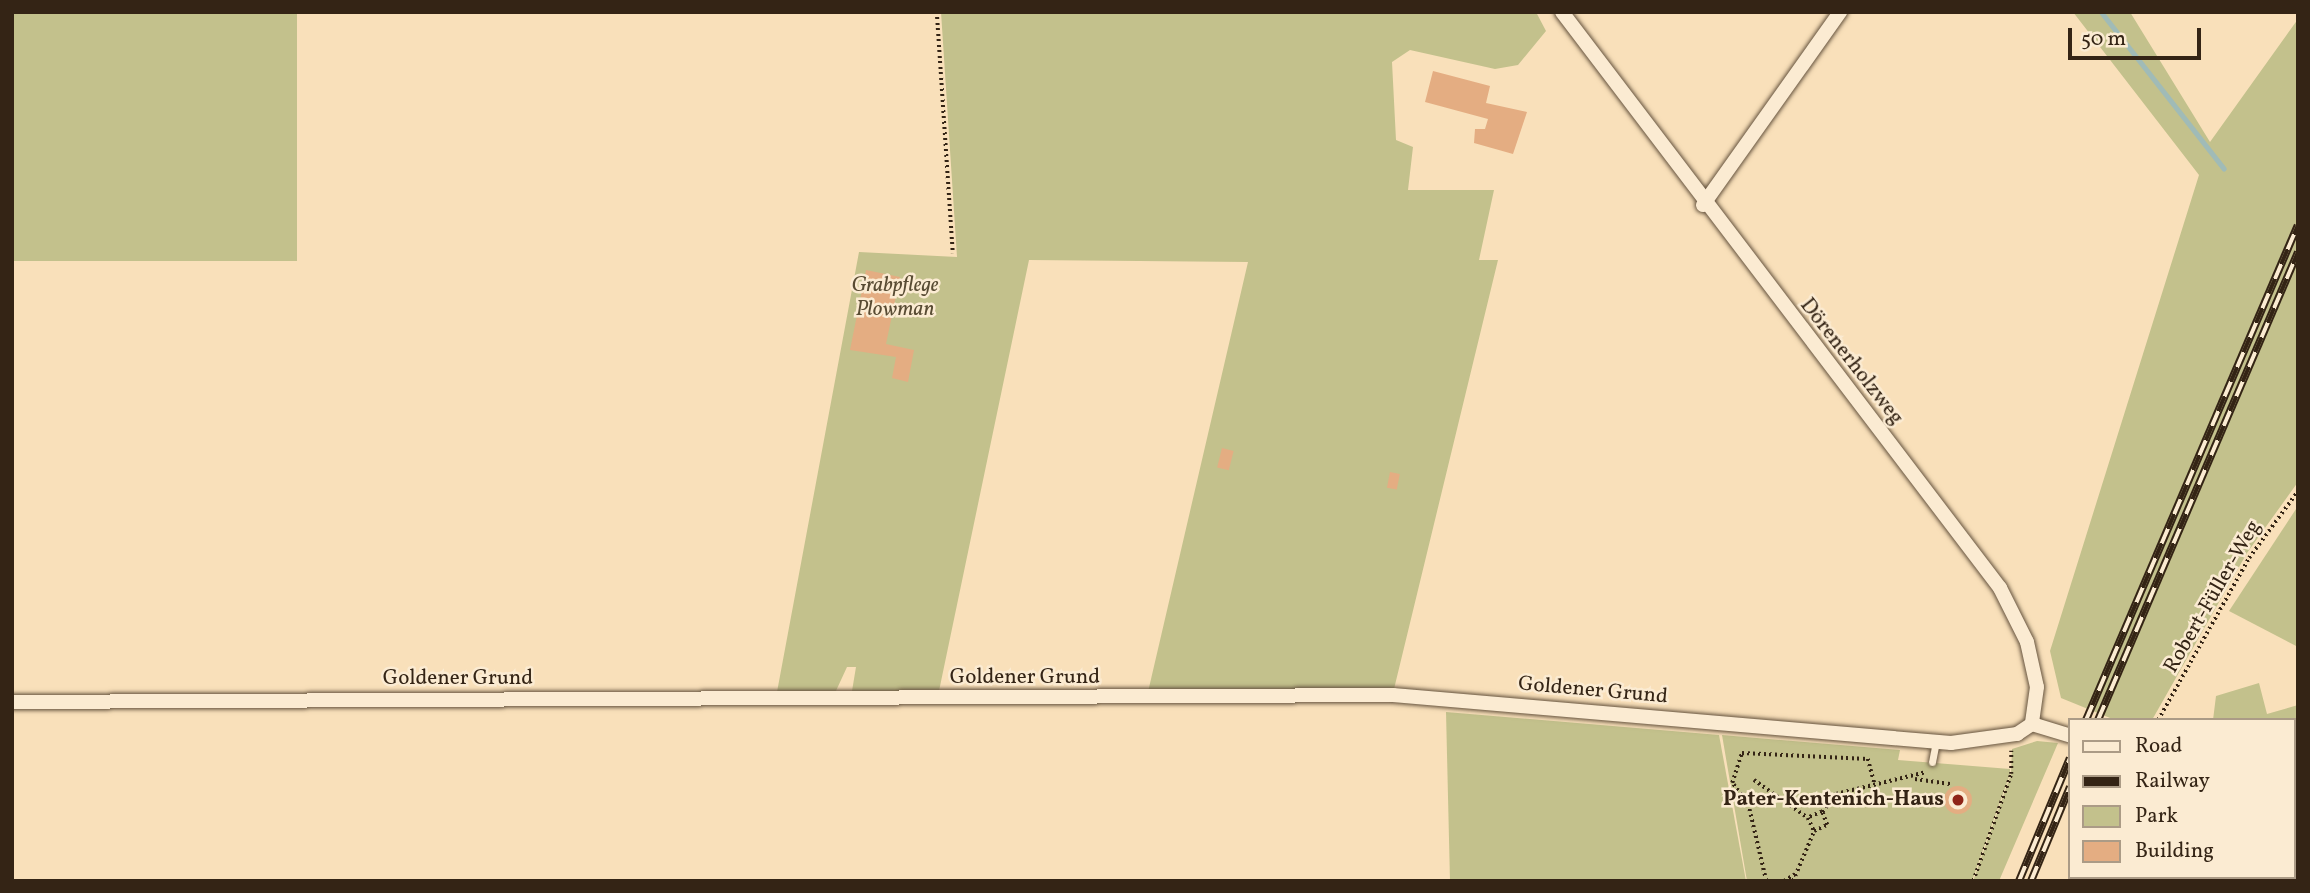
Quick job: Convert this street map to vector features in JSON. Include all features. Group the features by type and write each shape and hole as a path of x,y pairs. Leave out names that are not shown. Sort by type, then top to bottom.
{"street":[{"name":"Dörenerholzweg","path":"1562,12 1703,205 2000,588 2027,642 2037,687 2032,724"},
{"path":"1703,205 1840,12"},
{"name":"Goldener Grund","path":"12,702 1393,695 1936,741 2011,735 2032,724"},
{"path":"2032,724 2068,736"}],"lane":[{"path":"1932,762 1936,741"}],"path":[{"path":"937,12 953,253"},
{"name":"Robert-Füller-Weg","path":"2159,718 2249,558 2298,491"},
{"path":"1973,881 2011,774 2011,735"},
{"path":"1766,881 1748,804 1732,783 1742,753 1868,759 1875,785"},
{"path":"1915,779 1932,762"},
{"path":"1808,818 1822,812 1836,794 1915,779 1952,784"},
{"path":"1754,780 1808,818 1814,831"},
{"path":"1795,881 1814,831 1827,825 1822,812"},
{"path":"1784,881 1796,873"}],"green space":[{"path":"12,12 297,12 297,261 12,261"},
{"name":"Grabpflege Plowman","path":"941,12 1536,12 1546,31 1518,65 1495,69 1410,50 1392,62 1396,140 1413,147 1408,190 1494,190 1479,260 1498,260 1394,689 1148,692 1248,262 1029,260 939,691 852,691 856,667 847,667 835,693 777,692 859,252 957,257"},
{"path":"2073,12 2130,12 2210,142 2298,19 2298,482 2247,553 2153,718 2110,718 2061,698 2050,651 2199,175"},
{"path":"2298,506 2298,647 2229,611"},
{"path":"2259,683 2267,714 2298,705 2298,786 2296,718 2213,718 2216,696"},
{"path":"1446,712 1719,735 1746,881 1450,881"},
{"path":"1722,735 1900,750 1898,760 2010,769 2010,774 1972,881 1747,881"},
{"path":"2037,741 2058,743 1999,881 1973,881 2011,774 2012,749"},
{"path":"2081,879 2216,879 2216,881"}],"building":[{"path":"1433,71 1490,86 1486,103 1527,112 1513,154 1474,143 1475,129 1485,129 1488,119 1425,102"},
{"path":"866,270 900,277 886,344 914,350 908,382 892,378 896,357 850,350"},
{"path":"1222,448 1234,451 1229,470 1217,467"},
{"path":"1390,472 1400,474 1397,490 1387,488"},
{"name":"Pater-Kentenich-Haus","path":"1958,786 1968,790 1972,800 1968,810 1958,814 1948,810 1944,800 1948,790"}],"waterway":[{"path":"2101,12 2224,169"}],"railway":[{"path":"2087,718 2298,225"},
{"path":"2099,718 2298,252"},
{"path":"2019,881 2068,763"},
{"path":"2031,881 2068,792"}],"place":[{"name":"Pater-Kentenich-Haus","path":"1958,800"}]}
